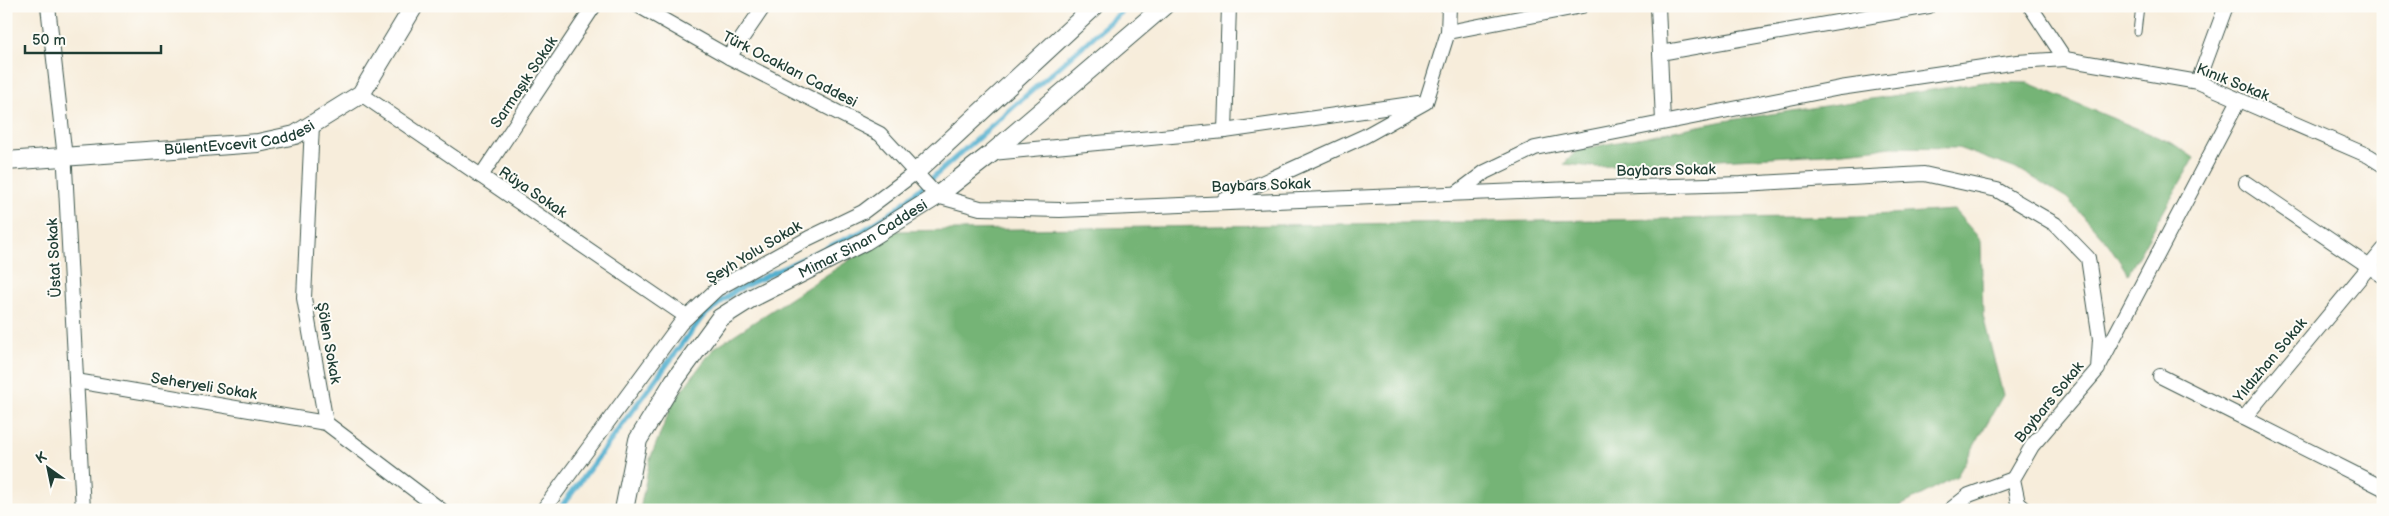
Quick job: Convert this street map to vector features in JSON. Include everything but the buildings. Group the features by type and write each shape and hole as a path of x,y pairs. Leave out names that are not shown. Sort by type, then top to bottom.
{"street":[{"name":"Üstat Sokak","path":"48,6 65,157 82,510"},
{"name":"BülentEvcevit Caddesi","path":"6,161 258,143 295,135 361,94 414,6"},
{"name":"Sarmaşık Sokak","path":"481,176 594,6"},
{"name":"Türk Ocakları Caddesi","path":"639,6 729,57 880,134 936,196"},
{"path":"729,57 764,6"},
{"path":"916,172 1095,6"},
{"name":"Mimar Sinan Caddesi","path":"624,510 638,440 674,381 720,318 750,299 865,241 936,196 992,153 1164,6"},
{"path":"1224,131 1229,6"},
{"path":"1216,204 1366,136 1426,102 1448,32 1449,6"},
{"path":"1448,32 1582,6"},
{"path":"1658,6 1663,122"},
{"path":"1660,53 1929,6"},
{"path":"2030,6 2064,59"},
{"path":"2198,82 2226,6"},
{"name":"Kınık Sokak","path":"1457,193 1485,172 1535,148 1840,88 2017,62 2064,59 2198,82 2369,156 2383,165"},
{"name":"Rüya Sokak","path":"361,94 687,317"},
{"path":"2098,369 2238,100"},
{"path":"992,153 1224,131 1426,102"},
{"name":"Şölen Sokak","path":"312,125 304,298 326,423"},
{"name":"Şeyh Yolu Sokak","path":"543,510 687,317 718,289 809,238 863,212 916,172"},
{"name":"Baybars Sokak","path":"936,196 980,208 1060,210 1457,193 1741,184 1924,174 1996,190 2055,224 2088,258 2100,339 2098,369 2032,446 2014,479"},
{"path":"2246,183 2383,276"},
{"name":"Yıldızhan Sokak","path":"2383,250 2244,418 2383,488"},
{"path":"2160,376 2244,418"},
{"name":"Seheryeli Sokak","path":"76,381 326,423"},
{"path":"326,423 441,510"},
{"path":"1950,510 1969,495 2014,479 2018,503 2026,510"}],"lane":[{"path":"2137,32 2140,6"}],"green space":[{"path":"1985,82 2028,83 2172,143 2194,158 2128,274 2109,245 2067,198 2022,171 1958,148 1892,147 1824,154 1597,167 1564,164 1577,150 1724,121"},
{"path":"1954,210 1981,240 1983,316 2003,395 1957,476 1893,510 640,510 650,459 673,402 714,348 894,231 1858,216"}],"waterway":[{"path":"559,510 702,317 736,290 861,232 896,210 1128,6"}]}
